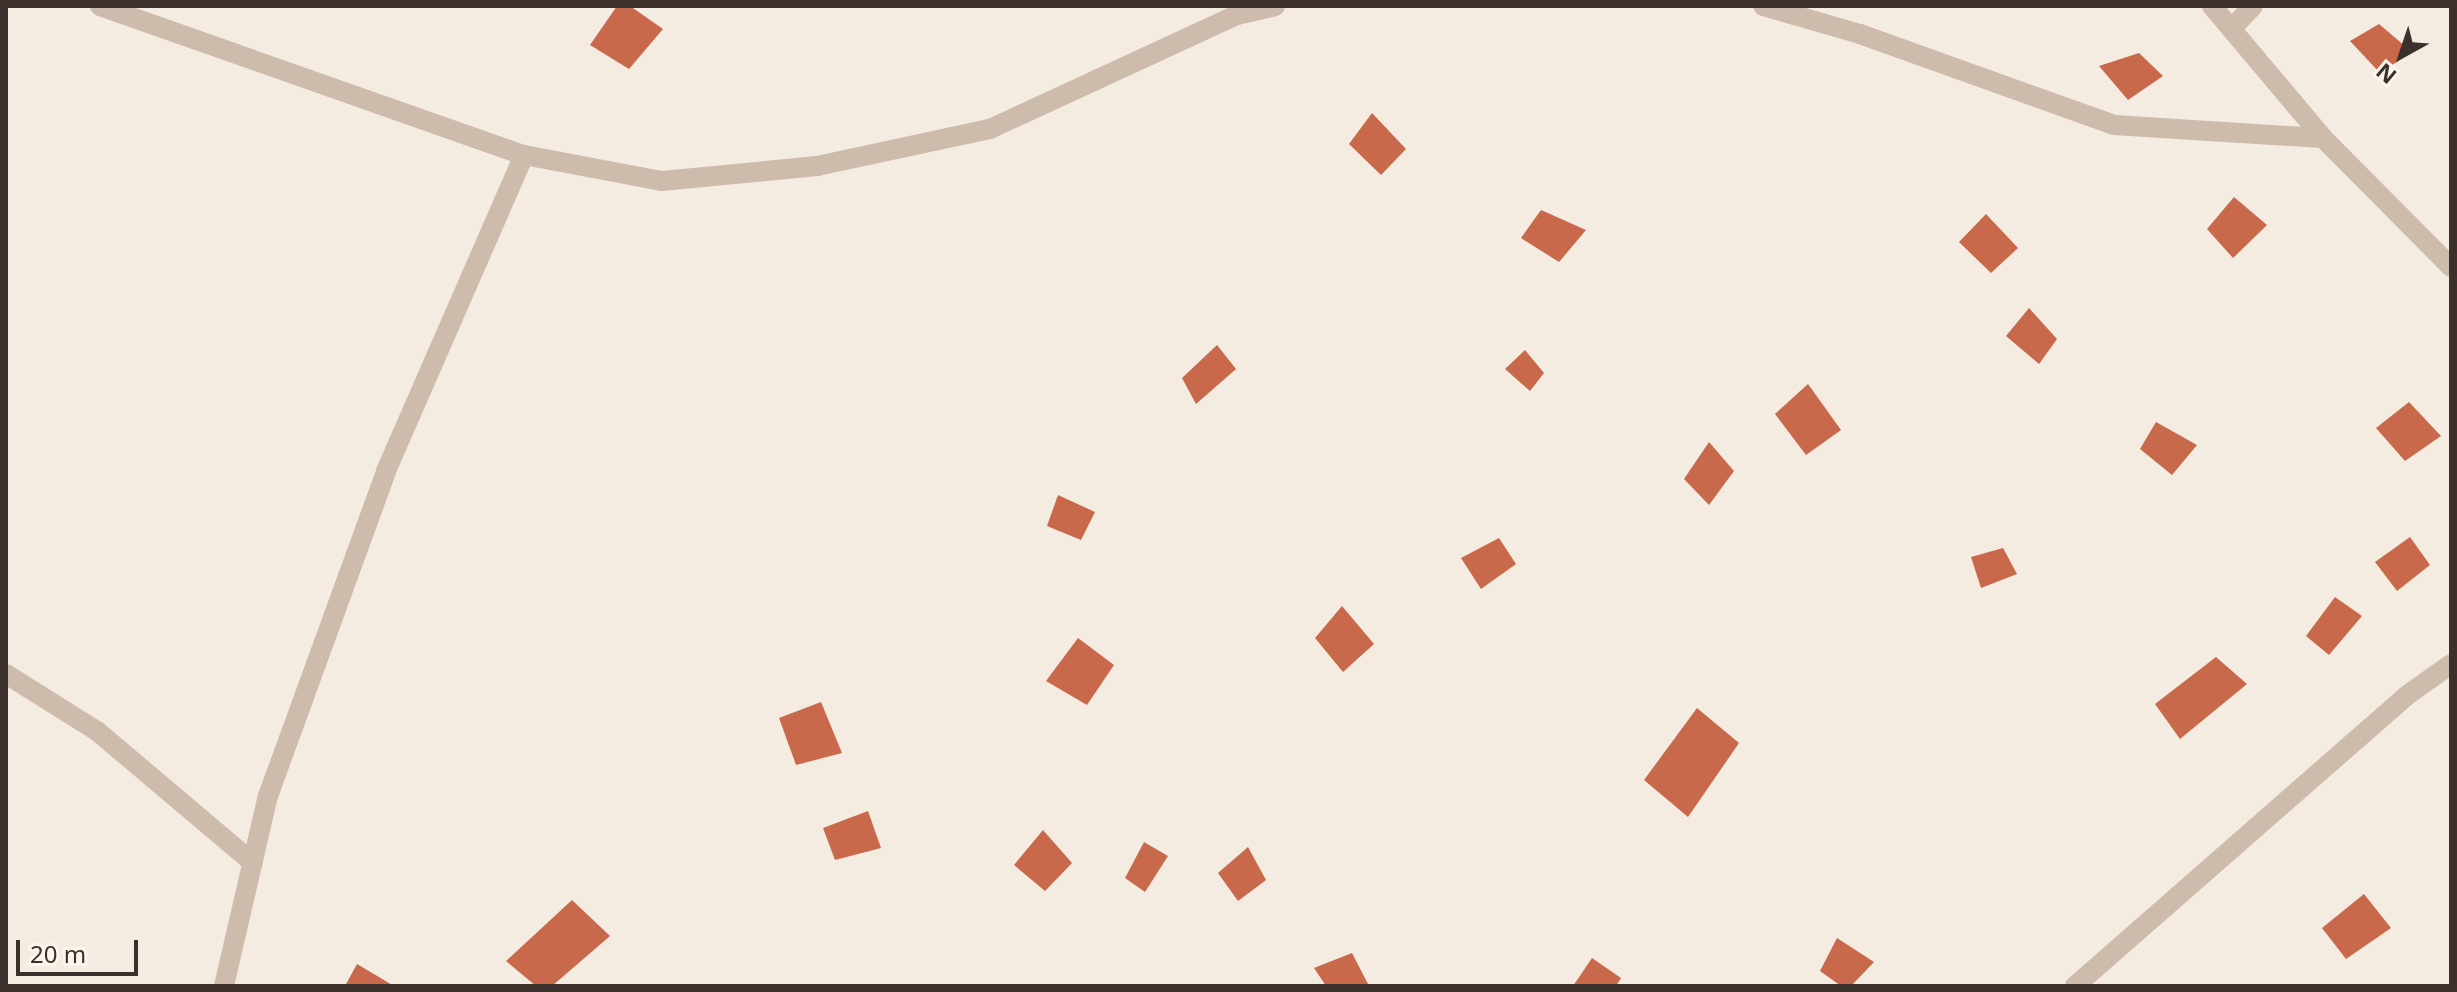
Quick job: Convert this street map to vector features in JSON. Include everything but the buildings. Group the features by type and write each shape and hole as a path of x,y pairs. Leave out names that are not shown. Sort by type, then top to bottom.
{"street":[{"path":"100,6 524,155 662,181 817,166 990,129 1237,15 1275,6"},
{"path":"1763,6 1860,34 2114,125 2323,138"},
{"path":"2212,6 2323,138 2451,267"},
{"path":"2232,28 2253,6"},
{"path":"224,986 268,796 386,471 524,155"},
{"path":"2075,986 2406,696 2451,664"},
{"path":"6,674 97,731 253,863"}]}
